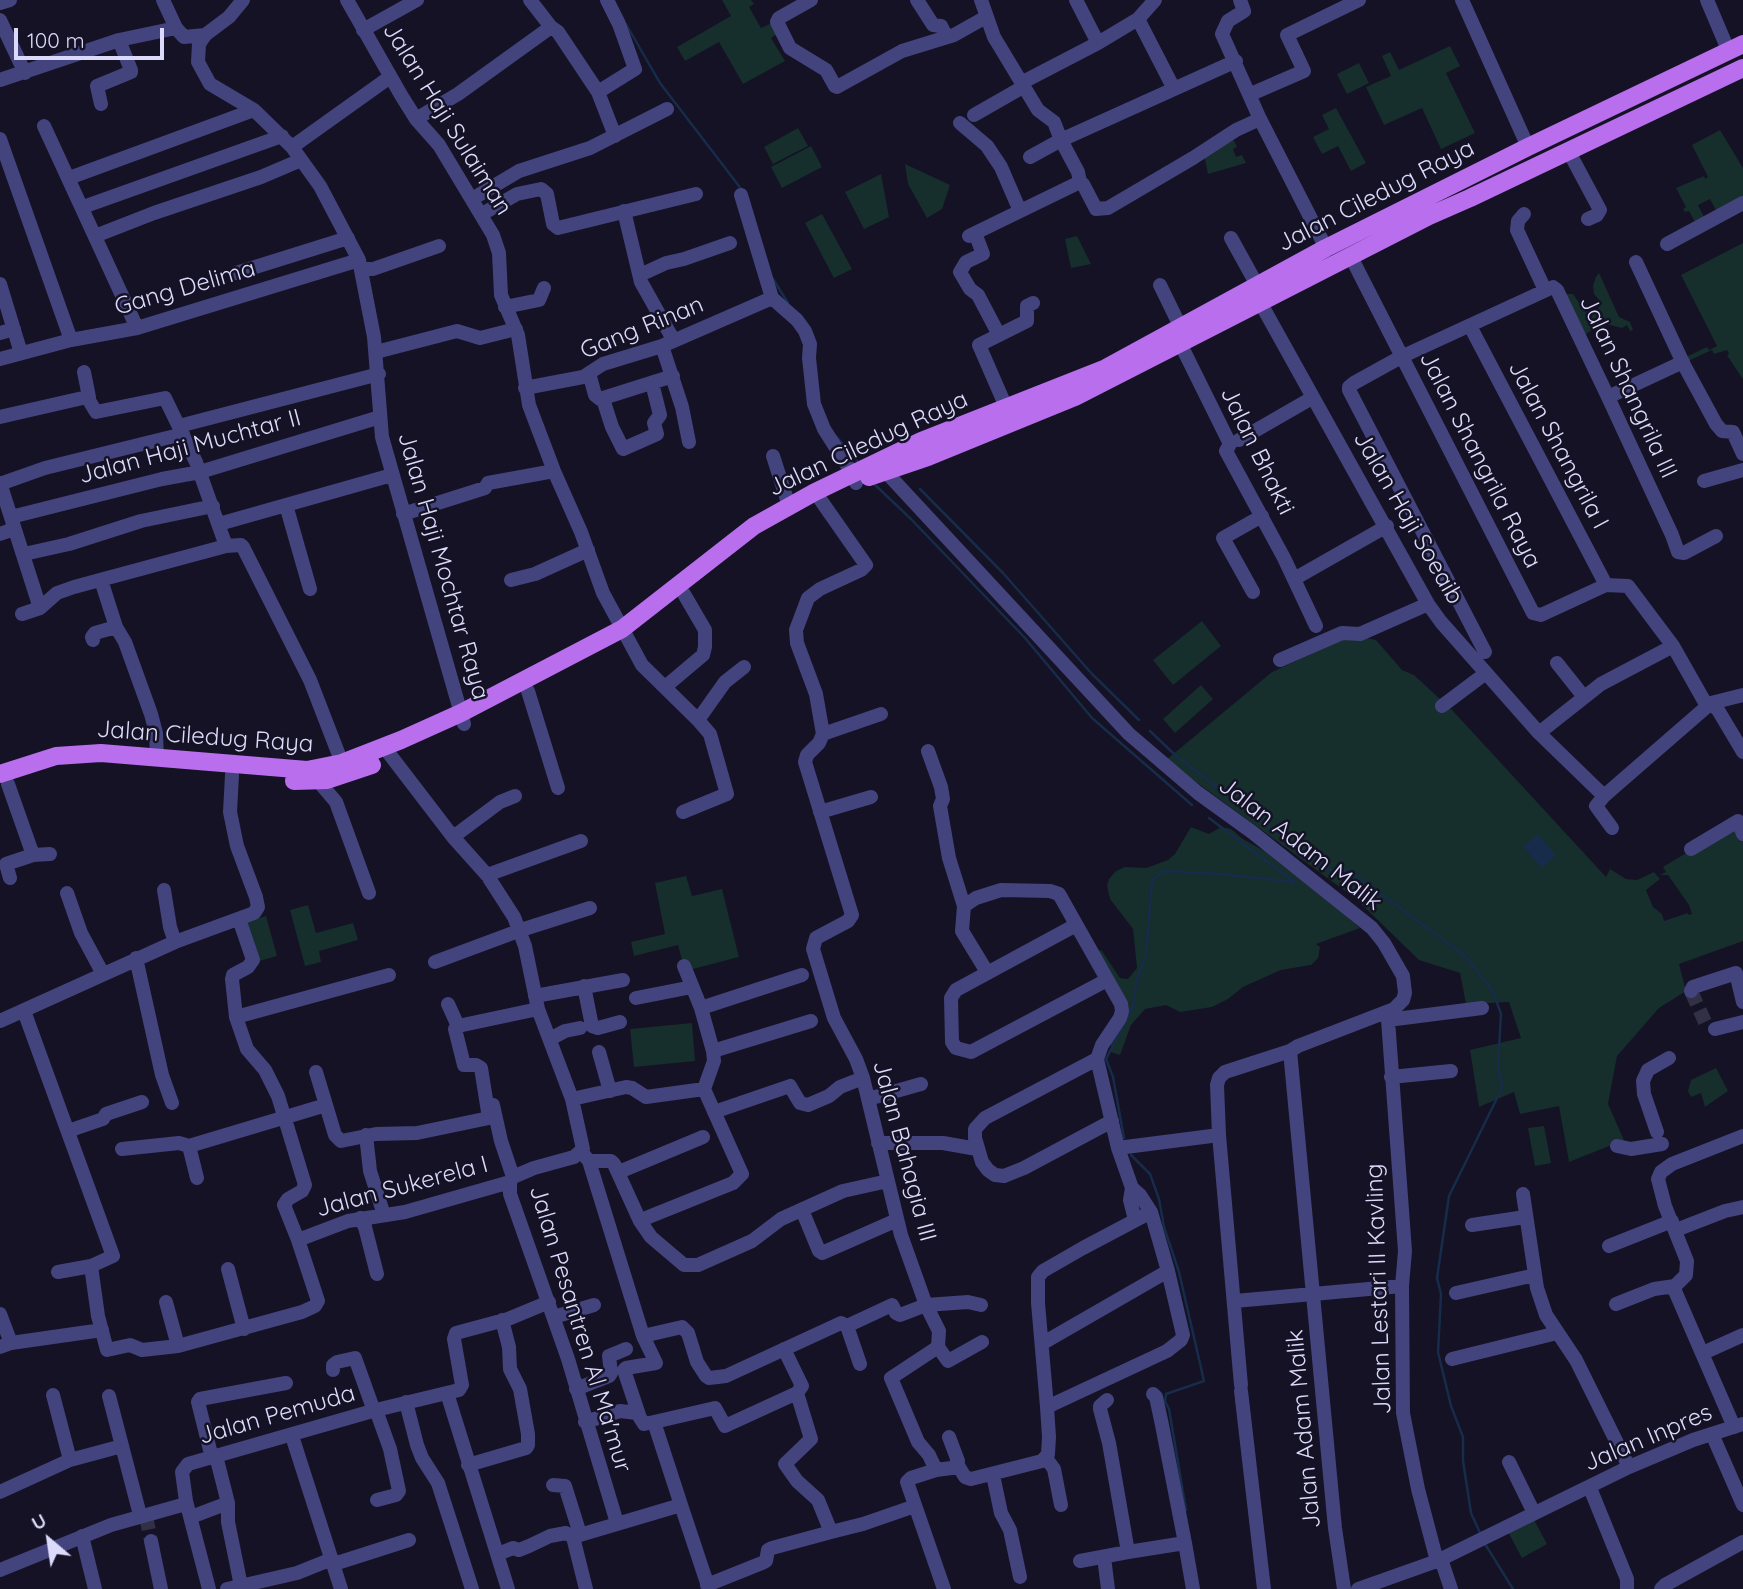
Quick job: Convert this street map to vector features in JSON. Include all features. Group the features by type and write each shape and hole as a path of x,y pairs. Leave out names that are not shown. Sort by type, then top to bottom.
{"main road":[{"name":"Jalan Ciledug Raya","path":"625,629 754,526 789,506 925,449 1075,397 1258,293 1326,248 1736,48"},
{"name":"Jalan Ciledug Raya","path":"1258,293 1350,255 1742,71"},
{"path":"1597,114 1614,129"},
{"path":"1597,114 1597,137"},
{"name":"Jalan Ciledug Raya","path":"925,449 1006,407 1180,335"},
{"name":"Jalan Ciledug Raya","path":"462,718 563,666 684,594 761,534 817,496"},
{"name":"Jalan Ciledug Raya","path":"3,782 75,765 99,765 319,782 346,775 387,752 527,691 563,666"},
{"name":"Jalan Ciledug Raya","path":"3,782 56,757 78,754 101,753 307,770 387,752"}],"street":[{"path":"0,3 10,0"},
{"path":"163,0 176,28 185,38 197,34 205,35 229,17 243,0"},
{"name":"Jalan Haji Sulaiman","path":"346,0 390,77 416,119 439,145 482,214 497,244 501,295 516,330 529,405 554,471 603,593 649,671 665,687"},
{"path":"363,30 417,0"},
{"path":"530,0 549,28 558,32 598,92 615,136"},
{"path":"598,92 635,69 607,0"},
{"path":"811,0 779,18 777,22 790,48 822,67 837,87 902,51 946,36 986,16"},
{"path":"917,0 933,25 941,26 946,36"},
{"path":"981,0 994,37 1038,110 1054,122 1078,172 1080,182 1096,209 1108,208 1236,130 1260,119"},
{"path":"974,116 1022,85 1138,19 1155,0"},
{"path":"1240,0 1243,12 1228,21 1222,32 1260,119 1326,248"},
{"path":"1251,94 1304,71 1287,35 1359,0"},
{"path":"1462,0 1528,148"},
{"path":"1707,0 1736,48"},
{"path":"1078,5 1098,43"},
{"path":"1138,19 1174,89"},
{"path":"0,20 25,73"},
{"path":"0,80 119,40 176,28"},
{"path":"416,119 458,94 549,28"},
{"name":"Jalan Haji Mochtar Raya","path":"205,35 199,44 198,62 205,77 220,91 254,110 287,142 320,186 360,264 379,374 382,437 462,718"},
{"path":"101,104 97,86 131,72 119,40"},
{"path":"1030,157 1061,140 1236,61"},
{"path":"83,207 287,142 390,77"},
{"path":"472,199 519,171 590,149 667,109"},
{"path":"69,177 254,110"},
{"path":"960,123 987,146 1001,167 1020,211"},
{"path":"44,126 137,328"},
{"path":"0,139 71,340"},
{"path":"1569,152 1600,210 1597,215 1588,219"},
{"path":"95,236 261,177 301,160"},
{"path":"999,335 978,295 970,289 960,272 966,262 982,254 972,235 1080,182"},
{"path":"482,214 517,194 541,189 547,194 556,228 696,194"},
{"path":"741,195 772,298"},
{"path":"1667,244 1743,203"},
{"path":"624,211 641,282 668,343 673,376 688,427 689,442"},
{"path":"1524,214 1518,221 1517,230 1545,290"},
{"path":"236,272 348,238"},
{"name":"Jalan Haji Soeaib","path":"1231,238 1312,398 1387,526 1428,604 1539,733 1604,796"},
{"path":"640,275 666,263 730,243"},
{"name":"Gang Delima","path":"0,359 71,340 137,328 360,264 373,268 439,246"},
{"name":"Jalan Shangrila Raya","path":"1350,255 1533,613 1541,615 1606,585"},
{"path":"1636,262 1718,429 1733,432 1743,454"},
{"name":"Jalan Bhakti","path":"1160,285 1230,444 1226,451 1262,516 1315,626"},
{"name":"Jalan Shangrila III","path":"1485,652 1349,390 1354,383 1401,357 1550,287 1557,290 1678,552 1684,553 1716,536"},
{"path":"505,307 539,300 544,289"},
{"path":"1,291 7,331 22,353"},
{"name":"Gang Rinan","path":"525,388 583,377 603,364 668,343 772,298"},
{"name":"Jalan Adam Malik","path":"772,298 797,320 805,331 810,344 808,358 814,404 827,435 1139,743 1198,793 1252,832 1372,928 1394,959 1405,986 1403,1000 1386,1017 1290,1051 1335,1528 1344,1589"},
{"path":"1006,407 979,348 982,342 1027,321 1026,308 1033,303"},
{"name":"Jalan Shangrila I","path":"1470,326 1606,585"},
{"path":"376,352 457,331 480,338 516,330"},
{"path":"1608,397 1683,362"},
{"path":"84,372 89,397 96,412 165,398 200,472 226,546"},
{"path":"589,373 598,399 673,376"},
{"path":"40,607 24,554 8,527 0,483 379,374"},
{"path":"603,399 623,449 657,434 654,423 660,415 652,383"},
{"path":"0,417 89,397"},
{"path":"1239,440 1312,398"},
{"name":"Jalan Haji Muchtar II","path":"8,527 150,482 200,472 380,417"},
{"path":"773,456 789,506"},
{"path":"1704,481 1743,470"},
{"path":"403,513 485,488 488,483 554,471"},
{"path":"219,524 392,475"},
{"path":"817,496 832,513 866,565 865,568 820,589 808,598 796,630 797,643 816,694 823,734 819,743 807,755 805,762 820,812 871,797"},
{"path":"286,505 310,589"},
{"path":"24,554 69,544 141,521 213,506"},
{"path":"1253,592 1223,538 1262,516"},
{"path":"1294,579 1387,526"},
{"path":"22,614 40,607 57,593 226,546 241,545 310,680 342,763"},
{"path":"511,580 535,574 588,551"},
{"path":"101,580 151,714 156,733 157,759"},
{"path":"1606,585 1622,585 1632,589 1673,646 1709,705 1718,710 1743,752"},
{"path":"683,811 727,794 710,734 665,687 703,655 705,647 705,630 684,594"},
{"path":"1280,660 1342,633 1360,634 1428,604"},
{"path":"93,640 95,633 116,626"},
{"path":"1539,733 1601,684 1673,646"},
{"path":"1557,663 1584,697"},
{"path":"698,720 725,682 744,667"},
{"path":"1441,706 1486,673"},
{"path":"527,691 558,788"},
{"path":"1612,828 1596,806 1604,796 1709,705 1743,695"},
{"path":"823,734 881,714"},
{"path":"928,751 941,788 943,799 940,806 950,858 964,906 962,931 986,972"},
{"path":"387,752 487,875 521,930 536,1003 572,1099 585,1157 643,1336 656,1365 624,1370 639,1415 645,1424 715,1408 724,1426 797,1393 802,1386 784,1349"},
{"path":"0,1021 136,958 254,913 258,904 230,812 232,775"},
{"path":"3,782 33,855"},
{"path":"319,782 337,802 369,893"},
{"path":"453,836 500,802 515,796"},
{"name":"Jalan Bahagia III","path":"820,812 852,915 848,921 816,938 813,949 834,1018 863,1078 897,1220 926,1305 939,1331 938,1347"},
{"path":"1691,849 1741,825"},
{"path":"487,875 580,841"},
{"path":"10,878 6,864 33,855 50,854"},
{"path":"164,890 175,942"},
{"path":"964,906 976,898 1001,890 1050,891 1059,894 1121,1004 1122,1011 1097,1059 1118,1148 1132,1188 1130,1200 1135,1220"},
{"path":"67,892 81,933 103,974"},
{"path":"435,962 590,908"},
{"path":"239,919 253,960 248,967 233,975 236,1017 247,1049 273,1083 304,1185 302,1191 288,1199 284,1205 298,1240"},
{"path":"1076,925 956,990 951,998 952,1042 956,1048 971,1052 1107,980"},
{"path":"136,958 162,1075 172,1103"},
{"path":"646,1218 739,1179 741,1170 704,1089 714,1061 713,1051 701,1008 684,966"},
{"path":"1692,989 1736,973 1743,1002"},
{"path":"236,1017 389,975"},
{"path":"701,1008 802,975"},
{"path":"512,1180 489,1087 476,1065 466,1066 462,1063 454,1031 458,1026 584,986 623,980"},
{"path":"584,986 592,1026 598,1028 620,1022"},
{"path":"635,998 692,987"},
{"path":"448,1004 458,1026"},
{"path":"1386,1017 1482,1008"},
{"path":"24,1011 113,1256 91,1266 58,1272"},
{"name":"Jalan Lestari II Kavling","path":"1386,1017 1405,1251 1402,1286 1403,1413 1418,1489 1439,1560 1451,1589"},
{"path":"713,1051 811,1021"},
{"path":"1715,1029 1743,1022"},
{"path":"550,1039 565,1031 580,1028"},
{"path":"1264,1589 1241,1388 1217,1085 1219,1077 1225,1072 1290,1051"},
{"path":"599,1052 610,1091"},
{"path":"1669,1058 1648,1070 1643,1081 1644,1094 1659,1138 1672,1164"},
{"path":"1097,1059 985,1118 975,1129 977,1149 988,1170 995,1175 1004,1176 1112,1121"},
{"path":"1391,1077 1451,1071"},
{"path":"316,1072 338,1140 366,1135 417,1133 489,1118 482,1075"},
{"path":"714,1112 790,1086 800,1103 808,1105 863,1078"},
{"path":"868,1099 921,1084"},
{"path":"572,1099 632,1088 643,1096 654,1097 704,1089"},
{"path":"68,1131 142,1102"},
{"path":"122,1149 179,1143 189,1146 326,1105"},
{"path":"366,1135 370,1171 384,1215"},
{"path":"1118,1148 1219,1135"},
{"path":"1616,1304 1654,1289 1675,1286 1685,1278 1687,1268 1658,1180 1661,1172 1672,1164 1743,1136"},
{"path":"619,1172 703,1137"},
{"path":"1617,1146 1632,1149 1659,1138"},
{"path":"878,1143 943,1143 977,1149"},
{"path":"189,1146 197,1178"},
{"path":"585,1157 611,1161 619,1172 640,1222 651,1237 684,1265 698,1265 752,1241 781,1219 843,1191 888,1181"},
{"name":"Jalan Pesantren Al Ma'mur","path":"585,1157 512,1180 510,1194 554,1317 617,1523"},
{"name":"Jalan Sukerela I","path":"102,1330 107,1350 130,1345 142,1350 178,1346 302,1312 315,1306 318,1301 298,1240 360,1218 405,1212 512,1180"},
{"path":"1046,1407 1167,1351 1181,1340 1183,1335 1151,1212 1132,1188"},
{"path":"1522,1194 1536,1289 1546,1315 1576,1360 1629,1467"},
{"path":"1609,1247 1743,1207"},
{"path":"802,1210 818,1251 822,1253 897,1220"},
{"path":"1061,1505 1054,1469 1046,1458 1049,1437 1038,1277 1042,1271 1151,1212"},
{"path":"1472,1225 1525,1217"},
{"path":"360,1218 365,1227 377,1274"},
{"path":"0,1314 6,1345 102,1330 91,1266"},
{"path":"228,1269 244,1329"},
{"path":"1043,1343 1168,1271"},
{"path":"1456,1293 1535,1275"},
{"path":"1235,1301 1402,1286"},
{"name":"Jalan Inpres","path":"1358,1589 1439,1560 1629,1467 1739,1425 1703,1353 1675,1286"},
{"path":"166,1302 178,1346"},
{"path":"508,1589 447,1393 458,1390 462,1385 454,1335 549,1302"},
{"path":"643,1336 682,1327 688,1333 697,1362 709,1378 726,1376 841,1323 847,1325 892,1305 900,1315 926,1305 968,1302 981,1306"},
{"path":"554,1317 594,1305"},
{"path":"468,1465 526,1448 528,1444 520,1389 510,1369 509,1347 502,1320"},
{"path":"847,1325 860,1364"},
{"path":"1452,1359 1557,1334"},
{"path":"1703,1353 1743,1335"},
{"path":"936,1470 929,1455 918,1442 890,1380 899,1371 938,1347 947,1361 982,1342"},
{"path":"576,1389 609,1376 609,1356 626,1349"},
{"path":"333,1370 333,1365 337,1362 355,1358 390,1449 399,1491 377,1500"},
{"path":"286,1383 200,1399 198,1402 228,1503 234,1588 297,1573 409,1539"},
{"name":"Jalan Pemuda","path":"186,1501 182,1472 188,1464 406,1402 447,1393"},
{"path":"797,1393 811,1439 785,1464 797,1481 818,1500 831,1532"},
{"path":"1153,1394 1162,1424 1193,1589"},
{"path":"53,1395 70,1460"},
{"path":"108,1396 144,1515"},
{"path":"1107,1400 1100,1409 1109,1443 1128,1552"},
{"path":"406,1402 417,1445 438,1483 471,1589"},
{"path":"585,1422 620,1411 639,1415"},
{"path":"654,1422 708,1587 766,1561 768,1550 772,1548 915,1507"},
{"path":"1712,1434 1743,1505"},
{"path":"292,1436 341,1589"},
{"path":"949,1437 958,1461 954,1467"},
{"path":"0,1493 70,1460 122,1446"},
{"path":"944,1589 907,1482 911,1478 936,1470 954,1467 960,1467 967,1479 993,1475 1046,1458"},
{"path":"1509,1462 1534,1513"},
{"path":"993,1475 1001,1513 1010,1530 1020,1577"},
{"path":"552,1485 565,1486 586,1589"},
{"path":"1590,1488 1627,1579 1627,1589"},
{"path":"0,1570 82,1536 186,1501 209,1589"},
{"path":"498,1554 513,1548 519,1550 550,1536 566,1533 577,1535 680,1502"},
{"path":"191,1517 228,1503"},
{"path":"82,1536 95,1589"},
{"path":"151,1541 161,1589"},
{"path":"1661,1589 1743,1542"},
{"path":"1080,1561 1185,1543"},
{"path":"1104,1557 1108,1589"}],"green space":[{"path":"722,0 751,0 754,4 749,7 761,28 772,23 779,33 771,38 785,61 743,84 719,42 685,61 677,47 731,16"},
{"path":"1450,46 1460,66 1446,73 1475,133 1441,149 1422,108 1384,125 1366,87 1391,76 1382,56 1390,52 1399,70"},
{"path":"1359,63 1369,83 1347,94 1337,74"},
{"path":"1336,108 1366,163 1351,171 1338,146 1322,154 1313,137 1329,129 1322,115"},
{"path":"798,128 808,146 773,164 764,147"},
{"path":"1720,130 1743,168 1743,199 1717,212 1710,199 1698,205 1704,217 1695,222 1689,211 1685,212 1683,209 1686,207 1676,188 1704,176 1705,179 1708,177 1692,145"},
{"path":"1233,139 1237,147 1233,149 1236,157 1242,155 1246,163 1208,174 1204,154"},
{"path":"811,146 822,167 782,188 771,167"},
{"path":"905,164 950,185 942,209 927,218 908,184"},
{"path":"881,174 889,217 864,229 845,192"},
{"path":"822,214 852,269 834,278 805,223"},
{"path":"1077,236 1091,264 1071,268 1065,239"},
{"path":"1743,243 1742,378 1727,355 1727,350 1714,354 1712,350 1688,361 1686,357 1707,347 1709,350 1717,346 1681,275"},
{"path":"1599,273 1619,317 1630,322 1633,330 1630,331 1627,325 1622,328 1606,324 1585,335 1566,294 1573,294 1585,311 1597,310 1602,303 1594,294 1593,286"},
{"path":"1202,621 1221,646 1173,685 1153,660"},
{"path":"1352,635 1376,640 1402,670 1414,675 1453,711 1606,877 1610,869 1626,879 1637,880 1654,872 1660,879 1646,890 1653,907 1662,914 1664,921 1692,914 1689,905 1668,875 1660,875 1666,872 1663,867 1738,822 1743,837 1743,941 1679,964 1686,991 1659,1008 1617,1056 1608,1104 1624,1140 1569,1162 1559,1106 1520,1114 1514,1092 1479,1107 1470,1050 1521,1038 1509,1002 1466,1004 1460,973 1419,960 1356,899 1166,760 1272,672"},
{"path":"1201,685 1213,699 1175,733 1163,719"},
{"path":"1191,827 1209,834 1221,827 1231,829 1304,880 1360,928 1316,944 1320,947 1318,958 1311,965 1281,970 1243,987 1212,1007 1180,1012 1166,1005 1145,1009 1131,1025 1120,1055 1111,1052 1111,1043 1126,1012 1098,949 1120,978 1128,979 1137,968 1133,929 1110,899 1107,886 1109,879 1116,871 1125,867 1146,868 1168,860 1175,854"},
{"path":"686,876 692,896 722,889 739,957 685,971 678,945 634,956 631,942 665,934 655,883"},
{"path":"308,905 316,933 353,923 358,940 319,951 321,962 305,966 290,910"},
{"path":"266,916 277,956 256,962 245,922"},
{"path":"692,1023 695,1061 634,1067 630,1029"},
{"path":"1716,1068 1728,1091 1705,1107 1701,1093 1691,1097 1688,1091 1691,1080"},
{"path":"1544,1126 1551,1163 1535,1166 1528,1128"},
{"path":"1532,1516 1547,1544 1522,1558 1507,1530"}],"water":[{"path":"1538,834 1556,855 1542,868 1523,847"}],"waterway":[{"path":"626,24 660,83 742,190"},
{"path":"773,279 788,303"},
{"path":"836,436 859,463"},
{"path":"873,483 1025,638 1092,718 1192,805"},
{"path":"920,489 1003,573 1092,674 1139,720"},
{"path":"1150,731 1173,753 1250,813 1330,870 1351,872 1465,956 1493,991 1501,1014 1498,1066 1502,1088 1449,1196 1437,1278 1441,1294 1438,1352 1451,1406 1463,1437 1463,1461 1471,1513 1481,1535"},
{"path":"1127,1019 1133,1006 1137,979 1146,957 1152,880 1165,871 1294,882 1209,818"},
{"path":"1124,1025 1106,1059 1113,1077 1124,1138"},
{"path":"1131,1155 1150,1174 1159,1199 1204,1381 1166,1394 1165,1401 1169,1409 1186,1510"},
{"path":"1485,1544 1513,1589"}],"tunnel":[{"path":"1691,991 1705,1022"},
{"path":"146,1516 151,1541"}]}
